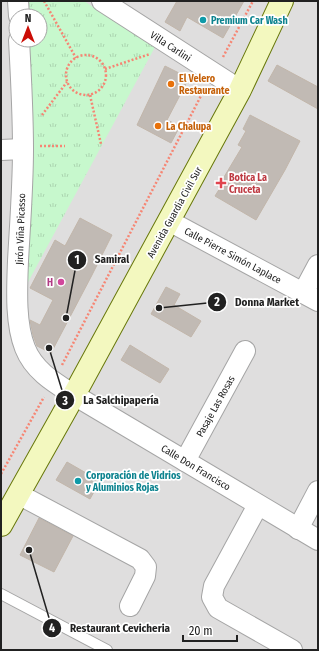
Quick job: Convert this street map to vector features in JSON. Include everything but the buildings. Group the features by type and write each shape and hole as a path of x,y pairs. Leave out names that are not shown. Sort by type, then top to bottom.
{"main road":[{"name":"Avenida Guardia Civil Sur","path":"1,525 74,395 240,90 282,1"}],"street":[{"name":"Villa Carlini","path":"102,1 208,78 240,90"},
{"name":"Jirón Viña Picasso","path":"20,48 28,148 17,300 21,334 24,347 30,359 41,372 53,382 74,395"},
{"path":"1,150 28,148"},
{"name":"Calle Pierre Simón Laplace","path":"169,221 310,297"},
{"path":"310,297 318,264"},
{"name":"Pasaje Las Rosas","path":"185,461 245,351"},
{"name":"Calle Don Francisco","path":"74,395 318,540"},
{"path":"298,529 318,491"},
{"path":"18,494 140,559 146,567 145,576 130,606"},
{"path":"258,504 214,586 212,597 218,608 292,650"}],"lane":[{"path":"1,594 107,650"}],"path":[{"path":"44,1 76,58"},
{"path":"1,474 53,382 208,78 221,60 253,1"},
{"path":"105,69 150,54"},
{"path":"90,56 98,59 103,64 106,79 103,86 97,92 90,95 79,94 74,91 67,82 67,68 76,58 90,56"},
{"path":"42,116 67,82"},
{"path":"90,95 101,144"},
{"path":"28,148 65,146"}],"shaded area":[{"path":"1,1 318,1 318,650 1,650"}],"green space":[{"path":"27,1 84,1 155,47 27,284 30,181 28,48 48,48 48,8 27,8"}],"place":[{"name":"Premium Car Wash","path":"203,20"},
{"name":"El Velero Restaurante","path":"171,84"},
{"name":"La Chalupa","path":"158,126"},
{"name":"Botica La Cruceta","path":"221,183"},
{"name":"H","path":"61,282"},
{"name":"Donna Market","path":"159,308"},
{"name":"Samiral","path":"66,318"},
{"name":"La Salchipapería","path":"49,348"},
{"name":"Corporación de Vidrios y Aluminios Rojas","path":"78,481"},
{"name":"Restaurant Cevicheria","path":"29,550"}]}
